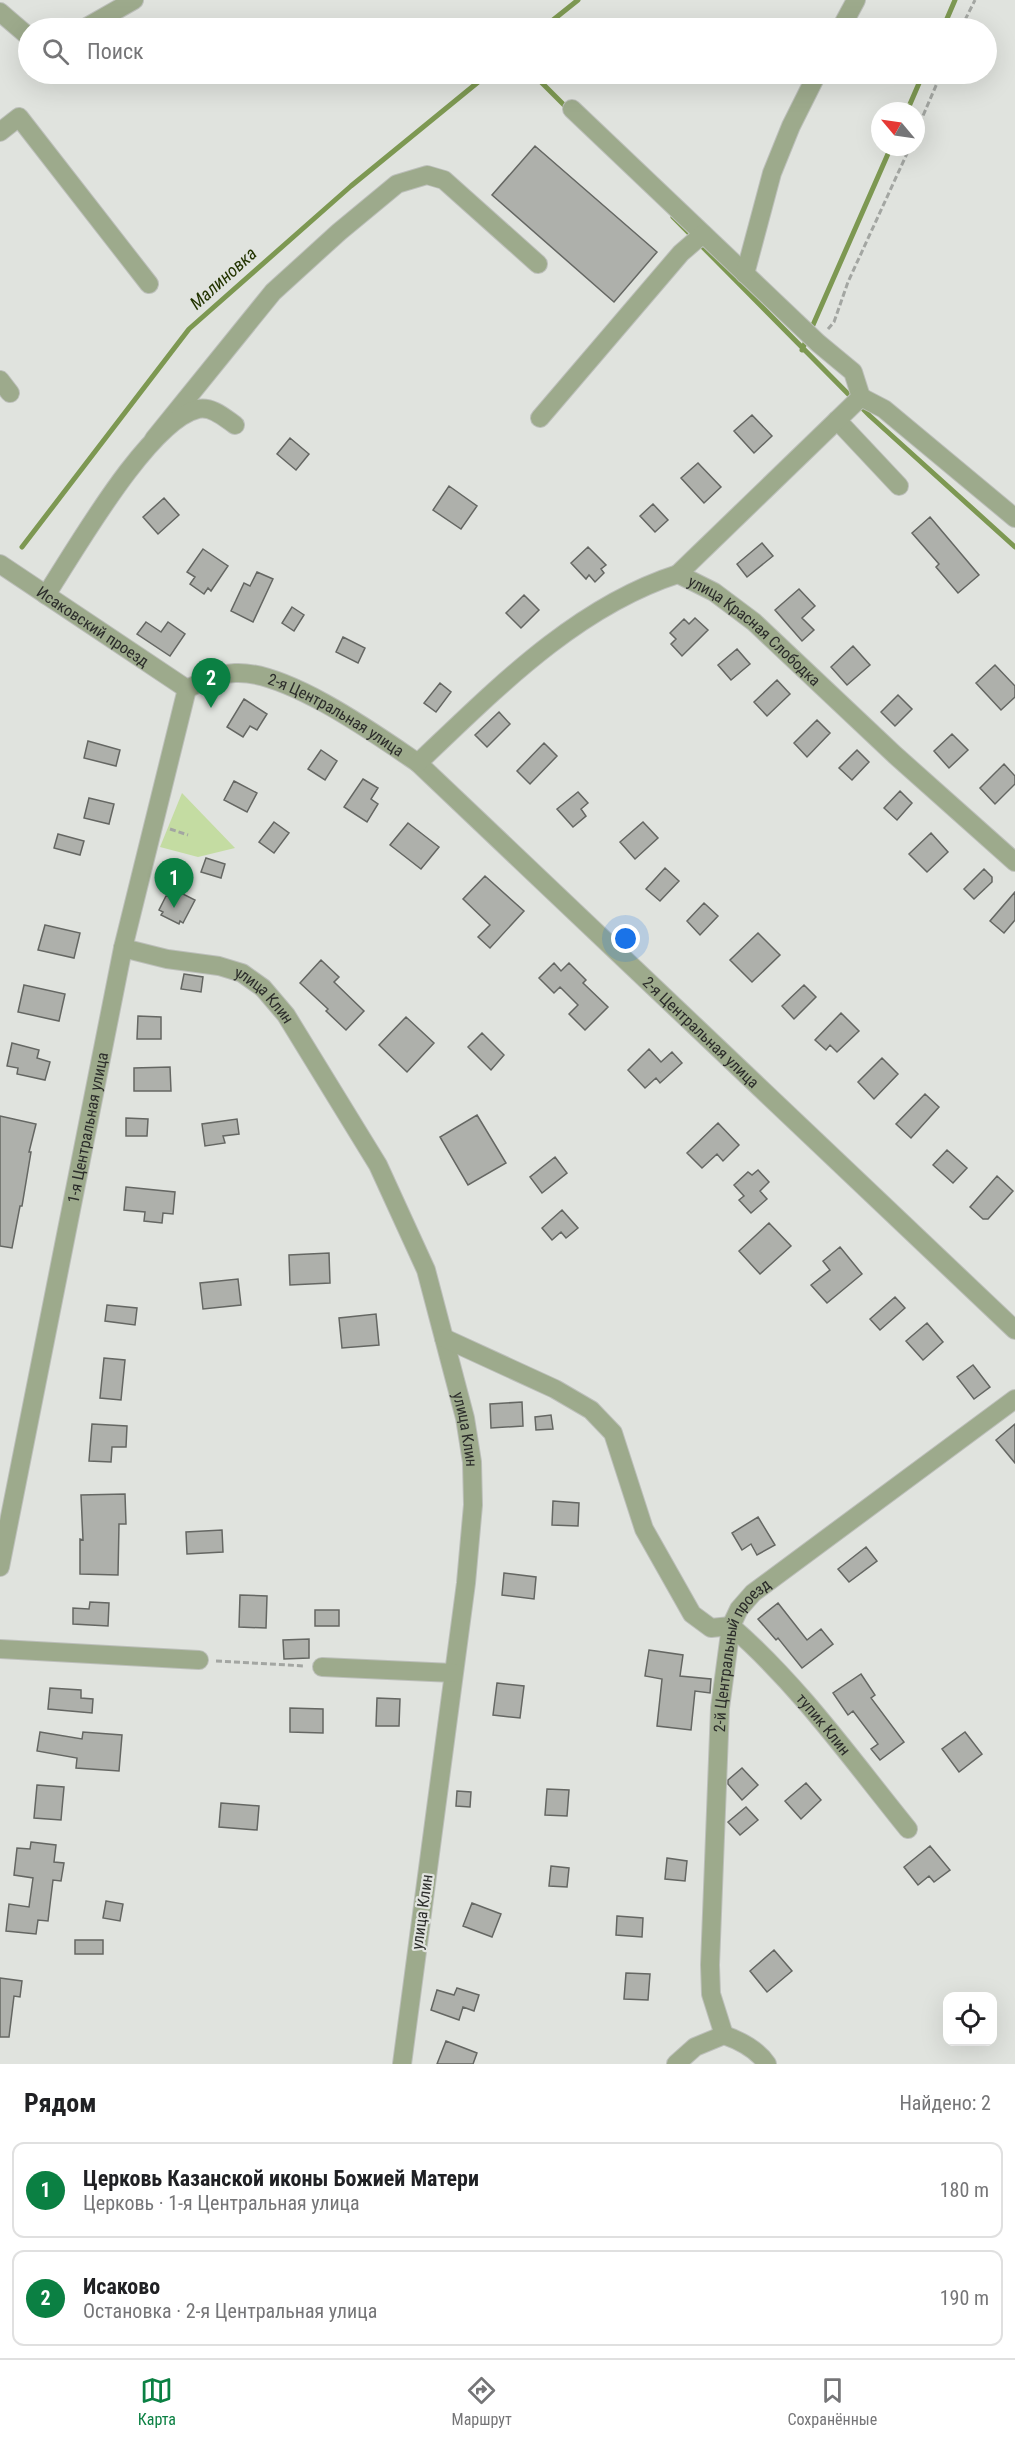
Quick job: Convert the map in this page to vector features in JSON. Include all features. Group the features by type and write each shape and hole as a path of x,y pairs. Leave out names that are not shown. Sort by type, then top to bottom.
{"street":[{"path":"102,18 134,0"},
{"path":"846,18 856,0"},
{"path":"0,12 18,27"},
{"path":"746,274 772,173 790,126 813,84"},
{"path":"572,109 818,343 853,372 861,397 884,410 1015,518"},
{"path":"0,132 19,117 149,284"},
{"path":"46,595 102,510 153,440 273,292 339,232 397,184 427,176 444,180 538,264"},
{"path":"540,418 681,253 703,234"},
{"path":"678,574 861,397"},
{"path":"153,440 183,416 199,409 215,411 235,425"},
{"path":"837,420 899,486"},
{"name":"Исаковский проезд","path":"0,564 188,689"},
{"name":"улица Красная Слободка","path":"418,763 496,689 566,635 616,599 648,584 678,574 714,592 754,622 895,755 1015,862"},
{"name":"2-я Центральная улица","path":"188,689 215,676 237,673 266,678 347,715 418,763 1015,1330"},
{"name":"1-я Центральная улица","path":"0,1567 123,948 188,689"},
{"name":"улица Клин","path":"123,948 167,959 219,966 242,973 263,988 286,1015 378,1165 426,1270 465,1418 472,1462 472,1516 402,2064"},
{"path":"444,1338 555,1389 591,1410 613,1433 630,1478 644,1529 692,1614 711,1628 731,1626"},
{"name":"2-й Центральный проезд","path":"724,2035 711,1994 710,1965 720,1707 731,1626 739,1609 753,1593 1015,1399"},
{"name":"тупик Клин","path":"731,1626 809,1707 908,1828"},
{"path":"0,1649 199,1660"},
{"path":"322,1667 453,1673"},
{"path":"676,2064 695,2047 724,2035 747,2045 762,2055 767,2064"}],"path":[{"path":"966,18 975,0"},
{"path":"925,111 937,84"},
{"path":"818,343 834,322 848,282 906,156"},
{"path":"199,1660 322,1667"}],"green space":[{"path":"182,793 235,848 198,857 160,847"}],"building":[{"path":"535,146 657,252 614,302 492,195"},
{"path":"752,415 772,436 754,453 734,431"},
{"path":"290,438 309,454 296,470 277,454"},
{"path":"698,463 721,487 704,503 681,478"},
{"path":"449,486 477,506 461,529 433,510"},
{"path":"164,498 179,515 158,534 143,517"},
{"path":"653,504 668,520 655,532 640,516"},
{"path":"930,517 979,575 958,593 936,567 939,564 912,533"},
{"path":"762,543 773,556 747,577 737,564"},
{"path":"588,547 606,565 601,569 604,573 595,582 589,575 586,579 571,563"},
{"path":"203,549 228,566 211,591 208,588 204,594 190,584 195,577 187,572"},
{"path":"257,572 273,579 253,622 231,611 244,583 250,586"},
{"path":"799,589 815,606 802,618 814,630 802,641 775,610"},
{"path":"524,595 539,610 521,628 506,613"},
{"path":"292,607 304,615 294,631 282,623"},
{"path":"695,618 708,630 682,656 671,644 676,639 670,633 684,619 689,624"},
{"path":"146,622 161,632 168,622 185,634 170,656 137,634"},
{"path":"343,637 365,648 358,663 336,652"},
{"path":"853,646 870,665 847,685 831,667"},
{"path":"737,649 750,664 731,680 718,665"},
{"path":"995,665 1015,686 1015,697 1001,710 976,683"},
{"path":"777,680 790,694 767,716 754,702"},
{"path":"440,683 451,692 436,712 424,703"},
{"path":"898,695 912,709 895,726 881,712"},
{"path":"244,699 267,714 257,730 250,726 243,737 227,727"},
{"path":"499,712 510,724 487,747 475,735"},
{"path":"817,720 830,733 807,757 794,743"},
{"path":"952,734 968,750 949,768 934,751"},
{"path":"88,741 120,750 116,766 84,758"},
{"path":"544,743 557,756 530,784 517,771"},
{"path":"321,750 337,761 325,780 308,769"},
{"path":"857,750 869,762 852,780 839,768"},
{"path":"1004,764 1015,776 1015,784 995,804 980,788"},
{"path":"363,779 378,788 371,799 378,804 367,822 344,807"},
{"path":"234,781 257,793 247,812 224,800"},
{"path":"900,791 912,803 897,820 884,808"},
{"path":"578,792 588,803 581,809 586,816 573,827 557,809"},
{"path":"89,798 114,804 109,824 84,818"},
{"path":"274,822 289,833 274,853 259,842"},
{"path":"643,822 658,838 635,859 620,842"},
{"path":"408,823 439,847 421,869 390,845"},
{"path":"931,833 948,852 927,872 909,854"},
{"path":"58,834 84,841 80,855 54,848"},
{"path":"206,858 225,864 221,878 201,872"},
{"path":"665,868 679,881 660,901 646,889"},
{"path":"984,869 992,877 992,882 974,899 964,889"},
{"path":"485,876 524,911 490,948 478,937 490,925 463,899"},
{"path":"177,891 195,900 183,923 180,921 179,924 161,915 163,912 159,910 166,896 174,897"},
{"path":"1015,892 1015,920 1004,933 990,921"},
{"path":"704,903 718,916 700,935 687,921"},
{"path":"45,925 80,933 74,958 38,950"},
{"path":"758,933 780,955 752,982 730,960"},
{"path":"321,960 339,977 334,982 364,1011 346,1030 326,1011 328,1009 300,983"},
{"path":"554,963 561,971 569,963 586,980 583,983 608,1007 585,1030 569,1014 578,1005 560,987 554,993 539,978"},
{"path":"184,974 203,977 201,992 181,989"},
{"path":"24,985 65,994 59,1021 18,1012"},
{"path":"804,985 816,997 794,1019 782,1006"},
{"path":"841,1013 859,1031 837,1052 830,1045 826,1050 815,1040"},
{"path":"138,1016 161,1017 161,1039 137,1039"},
{"path":"406,1017 434,1043 407,1072 379,1045"},
{"path":"482,1033 504,1055 491,1070 468,1047"},
{"path":"12,1043 39,1050 37,1058 50,1062 45,1080 17,1074 18,1068 7,1066"},
{"path":"649,1049 661,1062 672,1052 682,1063 660,1083 656,1078 645,1088 628,1070"},
{"path":"882,1058 898,1074 874,1099 858,1082"},
{"path":"170,1067 171,1091 134,1091 134,1068"},
{"path":"925,1094 939,1107 911,1138 896,1124"},
{"path":"477,1115 506,1163 468,1185 440,1137"},
{"path":"0,1116 36,1124 29,1152 31,1152 22,1206 20,1206 12,1248 0,1246"},
{"path":"126,1118 148,1119 147,1136 126,1136"},
{"path":"237,1119 239,1134 223,1136 225,1143 205,1146 202,1124"},
{"path":"718,1123 739,1145 723,1161 717,1154 702,1168 687,1153"},
{"path":"947,1150 967,1168 953,1183 933,1165"},
{"path":"555,1157 567,1173 542,1193 530,1177"},
{"path":"758,1170 769,1182 760,1191 767,1199 751,1213 739,1200 744,1196 734,1185 748,1172 752,1175"},
{"path":"997,1176 1013,1191 988,1219 983,1219 970,1207"},
{"path":"126,1187 175,1192 173,1214 163,1213 162,1223 144,1221 145,1212 124,1210"},
{"path":"562,1210 578,1228 566,1238 561,1232 552,1240 542,1228"},
{"path":"769,1223 791,1246 760,1274 739,1251"},
{"path":"840,1247 862,1274 827,1303 811,1285 830,1270 823,1261"},
{"path":"329,1253 330,1283 290,1285 289,1255"},
{"path":"238,1279 241,1305 203,1309 200,1283"},
{"path":"895,1297 905,1308 880,1330 870,1319"},
{"path":"107,1305 137,1308 135,1325 105,1321"},
{"path":"376,1314 379,1345 342,1348 339,1318"},
{"path":"927,1323 943,1342 923,1360 906,1341"},
{"path":"104,1358 125,1360 121,1400 100,1398"},
{"path":"973,1365 990,1387 974,1399 957,1377"},
{"path":"522,1402 523,1426 491,1428 490,1404"},
{"path":"551,1415 553,1429 536,1430 535,1417"},
{"path":"92,1424 127,1426 126,1447 112,1447 111,1462 89,1461"},
{"path":"1015,1424 1015,1463 996,1440"},
{"path":"125,1494 126,1524 119,1524 118,1575 80,1574 80,1539 83,1540 81,1495"},
{"path":"553,1501 579,1503 578,1526 552,1525"},
{"path":"758,1517 775,1545 757,1555 751,1544 742,1550 732,1533"},
{"path":"222,1530 223,1552 187,1554 186,1532"},
{"path":"866,1547 877,1561 849,1582 838,1569"},
{"path":"504,1573 536,1577 534,1599 502,1595"},
{"path":"240,1595 267,1596 266,1628 239,1627"},
{"path":"90,1602 109,1603 108,1626 73,1624 73,1608 89,1609"},
{"path":"778,1603 807,1640 821,1629 833,1644 802,1668 778,1638 776,1640 758,1619"},
{"path":"315,1610 339,1610 339,1626 315,1626"},
{"path":"309,1639 309,1658 284,1659 283,1640"},
{"path":"649,1650 683,1655 680,1676 711,1679 710,1693 695,1691 691,1730 657,1726 662,1679 645,1676"},
{"path":"861,1674 875,1695 871,1698 904,1742 880,1760 871,1749 878,1744 853,1711 848,1715 833,1693"},
{"path":"497,1683 524,1686 520,1718 493,1715"},
{"path":"50,1688 81,1690 81,1698 93,1699 92,1713 48,1709"},
{"path":"377,1698 400,1699 399,1726 376,1726"},
{"path":"290,1708 323,1709 323,1733 290,1732"},
{"path":"40,1732 82,1739 83,1732 122,1735 119,1771 76,1768 77,1758 37,1751"},
{"path":"965,1732 982,1754 959,1772 942,1749"},
{"path":"742,1768 758,1785 742,1800 728,1784 728,1780"},
{"path":"806,1783 821,1800 801,1819 785,1801"},
{"path":"37,1785 64,1787 61,1820 34,1818"},
{"path":"547,1789 569,1790 567,1816 545,1815"},
{"path":"457,1791 471,1792 470,1807 456,1806"},
{"path":"221,1803 259,1806 257,1830 219,1827"},
{"path":"746,1807 758,1820 740,1835 728,1822"},
{"path":"31,1842 56,1845 54,1862 64,1863 61,1881 53,1880 48,1921 38,1920 36,1934 6,1931 9,1904 29,1907 33,1878 14,1875 17,1848 30,1849"},
{"path":"930,1846 950,1870 934,1882 929,1876 918,1885 904,1867"},
{"path":"667,1858 687,1861 685,1881 665,1879"},
{"path":"551,1866 569,1868 567,1887 549,1886"},
{"path":"106,1901 123,1904 120,1921 103,1918"},
{"path":"472,1903 501,1914 492,1937 463,1926"},
{"path":"617,1916 643,1918 642,1937 616,1935"},
{"path":"75,1940 103,1940 103,1954 75,1954"},
{"path":"774,1950 792,1971 767,1992 750,1971"},
{"path":"626,1973 650,1974 648,2000 624,1999"},
{"path":"0,1978 22,1981 20,1997 14,1996 9,2037 0,2037"},
{"path":"457,1988 479,1995 474,2011 463,2007 459,2020 431,2010 437,1990 454,1995"},
{"path":"446,2041 477,2053 473,2064 437,2064"}],"waterway":[{"name":"Малиновка","path":"556,18 578,0"},
{"path":"947,18 955,0"},
{"name":"Малиновка","path":"22,547 189,329 351,186 476,84"},
{"path":"543,84 568,109"},
{"path":"911,102 919,84"},
{"path":"802,350 887,156"},
{"path":"673,217 870,416 1015,547"}],"place":[{"name":"Исаково","path":"211,708"},
{"name":"Церковь Казанской иконы Божией Матери","path":"174,908"}]}
